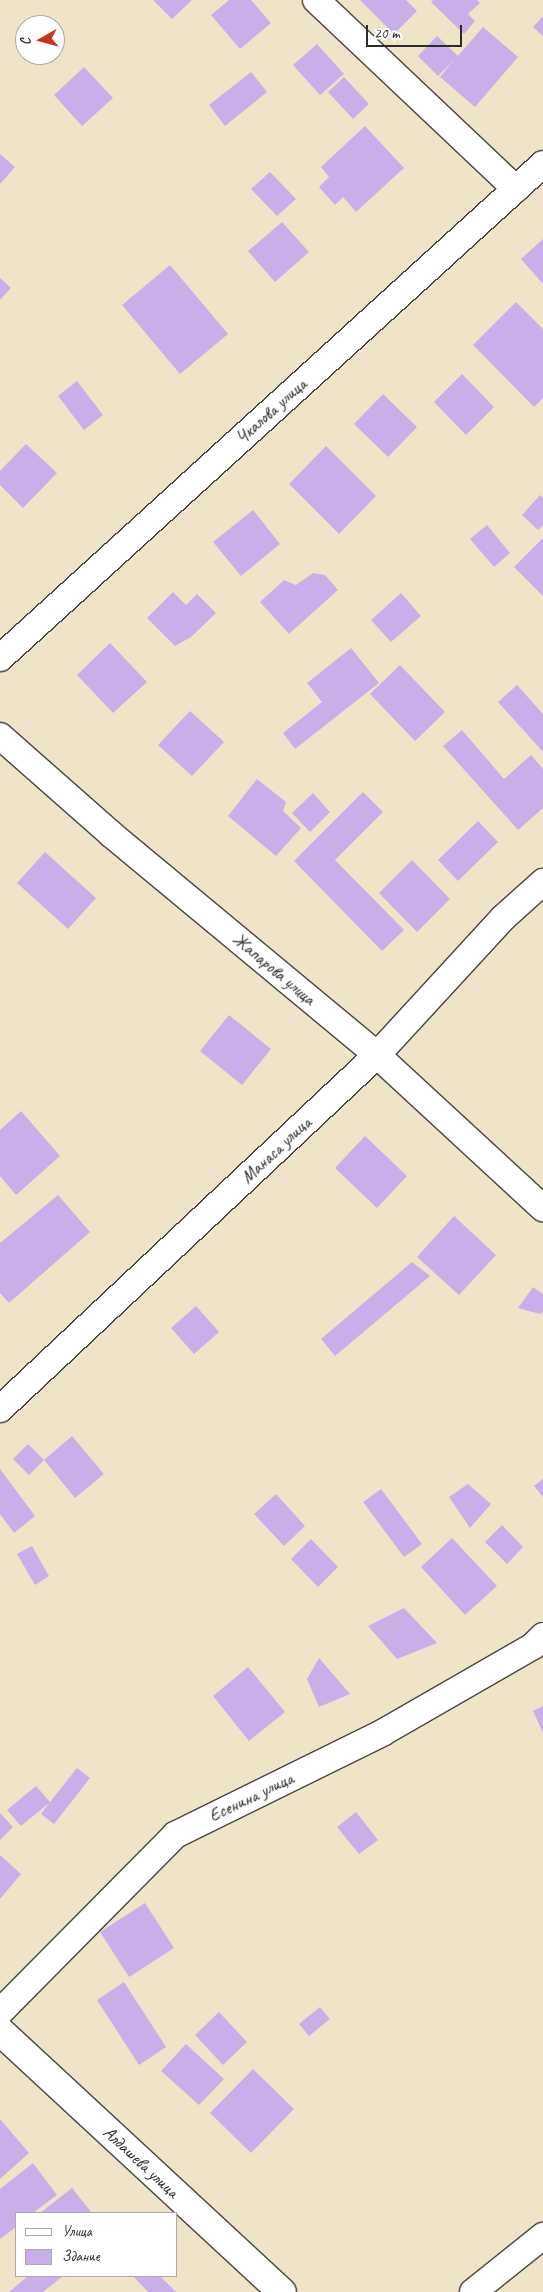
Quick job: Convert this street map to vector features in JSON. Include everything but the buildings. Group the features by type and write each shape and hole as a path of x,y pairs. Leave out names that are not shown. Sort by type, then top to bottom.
{"street":[{"path":"316,0 516,189"},
{"name":"Чкалова улица","path":"0,658 543,164"},
{"name":"Жапарова улица","path":"0,736 111,834 377,1055 543,1208"},
{"name":"Манаса улица","path":"0,1409 377,1055 503,918 543,882"},
{"name":"Есенина улица","path":"0,2012 175,1835 382,1733 533,1646 543,1636"},
{"name":"Алдашева улица","path":"0,2031 282,2292"},
{"path":"473,2292 543,2236"}]}
